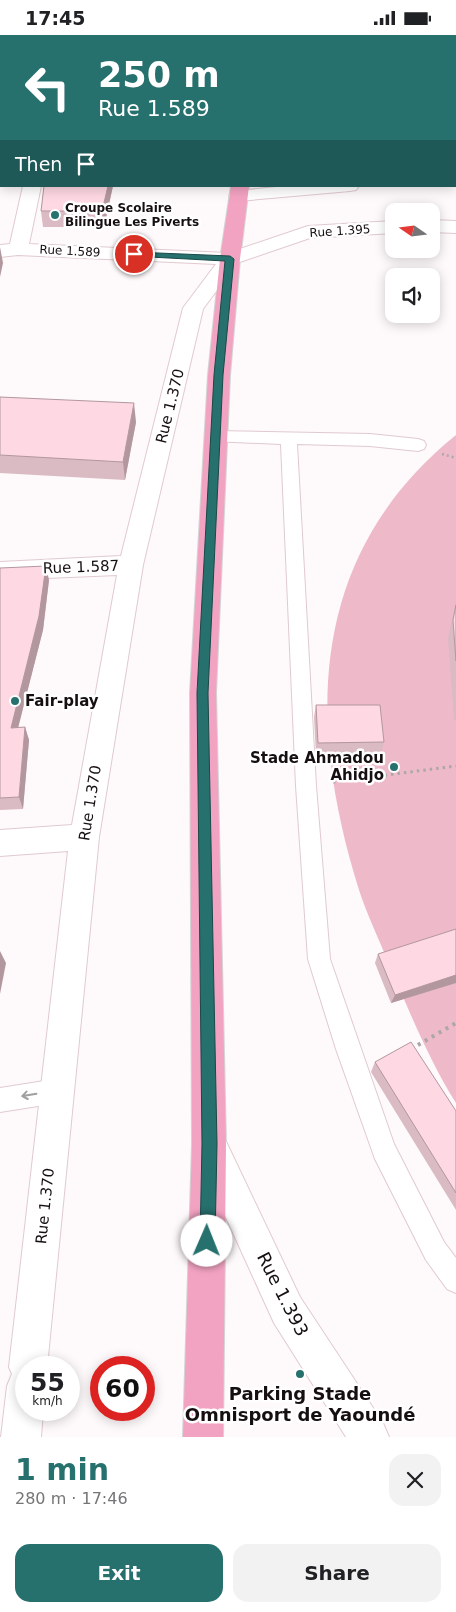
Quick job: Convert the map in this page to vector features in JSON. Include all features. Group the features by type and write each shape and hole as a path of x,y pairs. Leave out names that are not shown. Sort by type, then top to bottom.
{"main road":[{"path":"203,1437 209,1144 203,693 216,437 230,259 239,191"}],"street":[{"path":"9,250 32,187"},
{"path":"239,191 328,187"},
{"path":"440,226 456,227"},
{"name":"Rue 1.395","path":"230,259 308,232 385,228"},
{"name":"Rue 1.589","path":"9,250 230,259"},
{"name":"Rue 1.370","path":"29,1356 84,837 131,565 193,308 230,259"},
{"name":"Rue 1.587","path":"0,571 131,565"},
{"path":"0,843 84,837"},
{"name":"Rue 1.393","path":"209,1144 287,1310 369,1437"},
{"path":"21,1437 23,1421"}],"lane":[{"path":"216,437 370,440 418,445"},
{"path":"289,439 306,786 319,959 384,1151 435,1251 456,1280"},
{"path":"0,1100 57,1091"}],"path":[{"path":"306,786 456,766"},
{"path":"410,1050 456,1023"}],"shaded area":[{"name":"Stade Ahmadou Ahidjo","path":"456,435 456,1103 420,1035 369,918 359,890 342,827 331,764 327,703 332,644 346,587 371,533 407,482"}],"building":[{"path":"44,187 108,187 102,211 41,211"},
{"path":"0,397 134,403 123,462 0,455"},
{"path":"46,566 39,616 11,728 25,727 19,797 0,798 0,568"},
{"path":"456,605 456,661 453,620"},
{"path":"316,705 380,705 384,742 318,743"},
{"path":"456,929 456,975 395,995 378,954"},
{"path":"411,1042 456,1111 456,1193 375,1062"}],"place":[{"name":"Croupe Scolaire Bilingue Les Piverts","path":"55,215"},
{"name":"Fair-play","path":"15,701"},
{"name":"Stade Ahmadou Ahidjo","path":"394,767"},
{"name":"Parking Stade Omnisport de Yaoundé","path":"300,1374"}],"route":[{"path":"134,254 230,259 219,375 203,693 209,1144 207,1241"}]}
